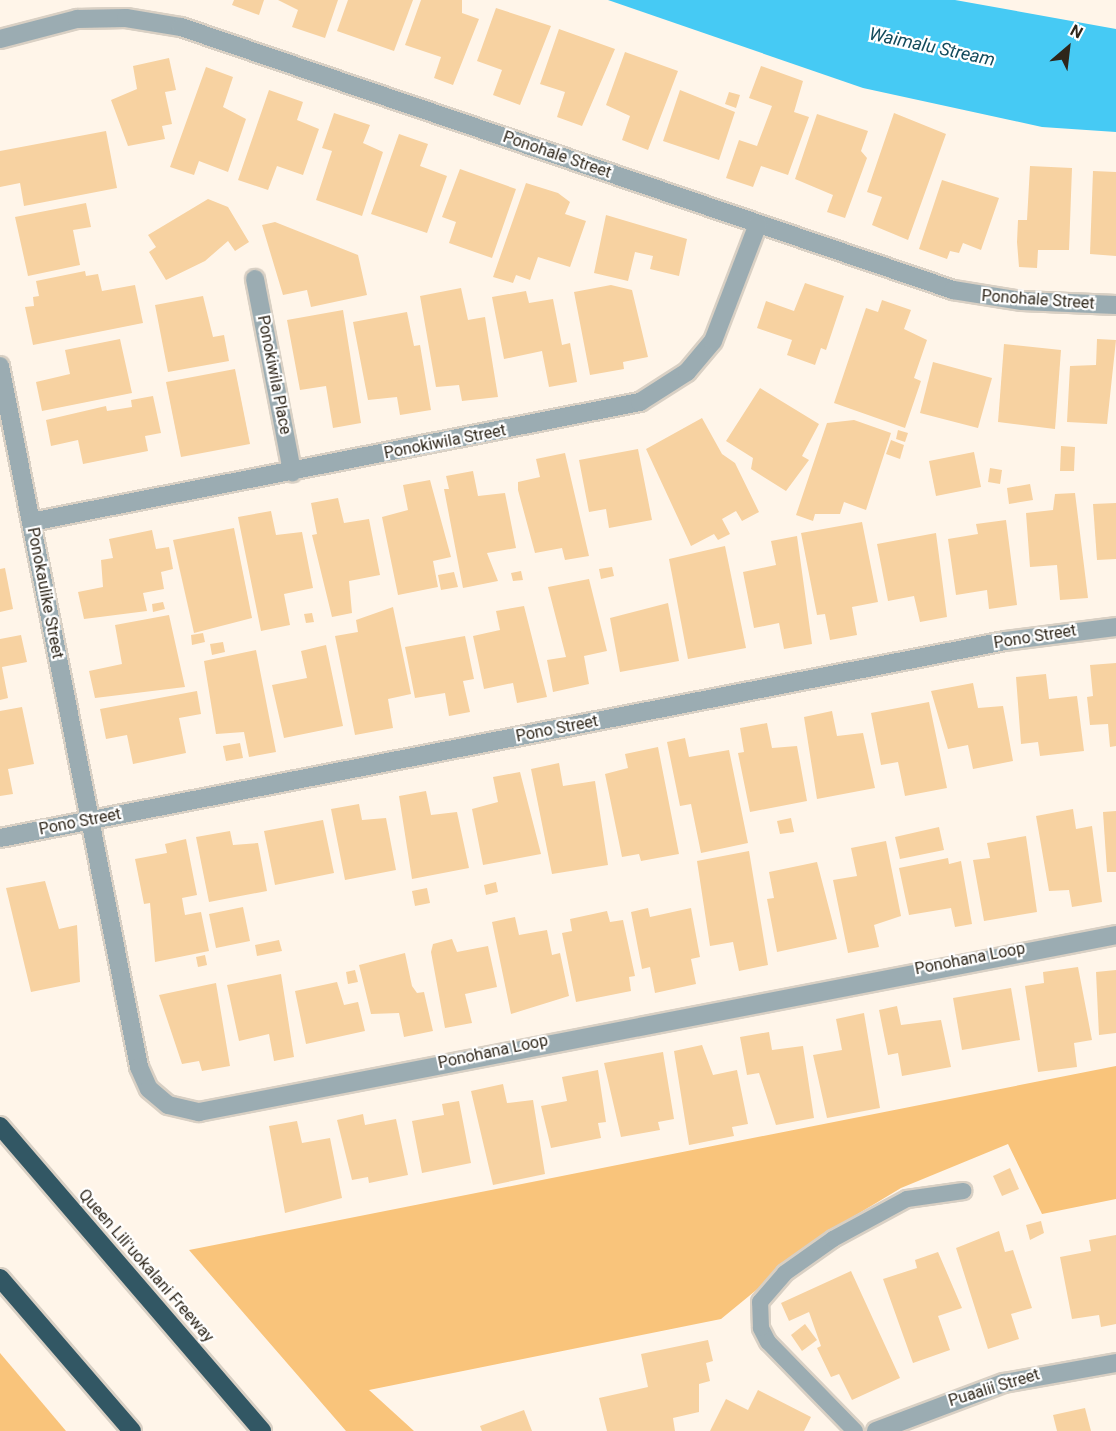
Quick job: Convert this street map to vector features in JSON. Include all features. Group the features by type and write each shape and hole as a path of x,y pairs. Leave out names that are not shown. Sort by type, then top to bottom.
{"highway":[{"name":"Queen Liliʻuokalani Freeway","path":"0,1126 262,1431"},
{"path":"0,1278 132,1431"}],"street":[{"name":"Ponohale Street","path":"0,39 77,19 126,18 181,27 953,290 1022,301 1116,305"},
{"name":"Ponokiwila Street","path":"31,522 619,408 657,394 687,372 713,340 758,224"},
{"name":"Ponokiwila Place","path":"255,279 292,472"},
{"name":"Ponokaulike Street","path":"0,366 90,820"},
{"name":"Pono Street","path":"0,838 1005,641 1116,627"},
{"name":"Ponohana Loop","path":"90,820 141,1074 160,1101 183,1111 1116,934"},
{"name":"Puaalii Street","path":"876,1431 1004,1383 1116,1364"}],"lane":[{"path":"855,1431 768,1342 761,1328 760,1302 785,1273 854,1228 907,1199 963,1191"}],"shaded area":[{"path":"1116,1066 1116,1199 1042,1214 1008,1144 901,1188 826,1233 721,1319 369,1390 414,1431 346,1431 189,1250"},
{"path":"0,1353 66,1431 0,1431"}],"water":[{"name":"Waimalu Stream","path":"608,0 955,0 1116,29 1116,132 1042,127 863,88"}],"building":[{"path":"234,0 264,0 259,15 232,5"},
{"path":"278,0 338,0 325,38 292,27 298,10"},
{"path":"348,0 413,0 394,51 337,31"},
{"path":"421,0 462,0 462,13 479,19 453,85 434,78 441,57 405,45"},
{"path":"496,8 551,26 520,105 493,95 502,70 477,61"},
{"path":"559,29 615,49 582,126 557,117 565,92 540,84"},
{"path":"625,52 678,71 648,150 622,140 630,116 606,105"},
{"path":"169,58 176,90 165,92 172,124 162,126 165,139 128,146 111,100 137,89 133,66"},
{"path":"761,66 803,81 794,112 809,117 788,175 761,166 753,187 726,178 739,140 757,146 772,106 749,98"},
{"path":"206,67 233,77 223,107 246,119 228,172 199,161 194,175 170,167"},
{"path":"269,90 303,102 297,120 319,129 303,175 277,166 268,190 238,180"},
{"path":"680,90 735,112 719,160 663,141"},
{"path":"729,92 740,95 736,108 725,104"},
{"path":"334,113 370,125 363,143 383,152 362,216 316,200 332,151 322,148"},
{"path":"894,113 946,134 908,240 872,225 882,197 867,192"},
{"path":"817,114 868,131 861,151 867,158 845,218 827,212 833,195 795,179"},
{"path":"106,131 117,188 24,206 20,183 0,187 0,151"},
{"path":"399,134 428,144 420,166 447,176 427,233 371,214"},
{"path":"1030,166 1072,168 1069,250 1038,250 1037,268 1019,267 1017,242 1018,220 1027,220"},
{"path":"460,169 516,189 492,258 449,243 456,222 442,217"},
{"path":"1093,171 1116,172 1116,256 1090,254"},
{"path":"942,180 999,198 981,250 963,243 959,253 950,251 947,259 919,249"},
{"path":"526,183 558,193 570,202 565,214 586,221 570,267 538,257 530,280 516,275 513,283 493,277"},
{"path":"208,199 228,207 249,242 235,251 228,241 205,261 166,280 149,252 156,247 148,235"},
{"path":"86,203 91,227 73,230 80,265 28,276 15,217"},
{"path":"606,215 687,239 679,276 650,269 653,256 635,252 628,281 594,273"},
{"path":"275,222 358,255 367,295 311,307 307,290 283,295 262,225"},
{"path":"85,271 86,276 98,274 102,291 135,285 143,323 33,345 25,307 34,306 33,297 39,296 36,281"},
{"path":"805,283 844,296 826,350 821,348 815,365 787,355 792,340 757,328 766,301 794,311"},
{"path":"611,285 632,290 648,357 623,362 624,369 590,375 574,292"},
{"path":"461,288 468,320 485,317 498,397 462,401 459,385 436,387 420,296"},
{"path":"526,291 529,303 553,299 562,345 570,343 577,382 549,387 542,351 504,359 492,297"},
{"path":"203,296 213,337 224,335 229,361 168,372 155,305"},
{"path":"882,300 911,310 904,329 927,340 914,378 921,381 905,428 834,403 866,308 878,312"},
{"path":"343,310 361,423 333,428 326,386 300,390 287,320"},
{"path":"407,312 414,346 420,345 431,410 400,415 397,397 368,400 353,322"},
{"path":"120,339 132,393 42,411 36,382 70,374 65,350"},
{"path":"1097,339 1116,340 1107,424 1067,422 1070,366 1096,365"},
{"path":"1004,344 1061,350 1055,429 998,422"},
{"path":"933,362 992,378 978,428 920,413"},
{"path":"235,369 250,444 181,457 166,382"},
{"path":"760,388 819,424 802,456 809,460 786,491 751,469 753,458 726,441"},
{"path":"153,396 161,433 145,436 148,451 83,464 78,440 51,446 46,420 106,406 107,411 132,407 131,400"},
{"path":"702,418 722,454 735,463 759,512 742,521 736,511 722,519 730,534 718,540 714,534 691,546 646,449"},
{"path":"854,420 891,433 866,510 844,502 840,514 815,514 813,521 796,515 827,423"},
{"path":"898,430 908,433 905,442 896,439"},
{"path":"891,440 904,445 900,459 886,454"},
{"path":"1061,446 1075,447 1074,471 1060,471"},
{"path":"638,449 652,520 609,528 606,509 589,512 579,460"},
{"path":"974,452 981,487 936,496 929,461"},
{"path":"565,453 589,556 565,560 562,548 535,553 518,490 518,482 540,477 536,459"},
{"path":"990,468 1002,470 1000,484 988,482"},
{"path":"473,471 478,496 505,493 516,548 487,553 498,581 463,588 444,489 449,489 446,476"},
{"path":"430,480 451,557 433,561 438,587 398,595 382,517 408,510 403,485"},
{"path":"1030,484 1033,500 1009,504 1007,488"},
{"path":"1075,493 1088,598 1060,600 1057,565 1030,567 1026,513 1053,510 1055,494"},
{"path":"338,498 344,523 369,519 380,575 349,581 352,613 332,617 312,535 317,534 311,503"},
{"path":"1116,503 1116,559 1097,560 1093,504"},
{"path":"271,511 276,535 302,532 313,588 284,594 290,625 261,631 238,517"},
{"path":"1006,520 1017,605 989,609 987,590 956,595 948,539 978,534 976,524"},
{"path":"862,522 878,602 852,607 857,635 830,640 825,614 817,615 801,533"},
{"path":"234,528 252,618 194,633 173,540"},
{"path":"152,530 156,549 169,547 173,569 161,572 164,589 143,593 147,611 84,619 78,592 103,587 101,560 113,558 109,539"},
{"path":"936,533 947,617 920,622 914,596 888,601 877,544"},
{"path":"797,536 812,644 784,649 779,623 754,628 743,572 776,565 771,541"},
{"path":"725,546 746,648 688,659 669,559"},
{"path":"612,567 614,576 601,579 599,569"},
{"path":"5,568 13,609 0,612 0,569"},
{"path":"521,571 523,580 513,581 511,573"},
{"path":"454,572 458,587 441,590 438,575"},
{"path":"589,579 607,651 584,656 589,684 553,692 547,660 566,657 548,587"},
{"path":"163,602 165,609 153,612 152,604"},
{"path":"668,603 679,661 620,672 610,618"},
{"path":"524,606 547,697 517,703 513,683 484,689 473,636 500,630 496,611"},
{"path":"393,607 411,694 388,699 393,728 355,735 335,636 358,632 356,620"},
{"path":"312,613 314,622 306,623 304,614"},
{"path":"169,615 185,687 95,698 89,671 122,664 115,625"},
{"path":"203,633 205,642 192,645 191,635"},
{"path":"21,635 27,662 2,667 8,698 0,700 0,639"},
{"path":"465,636 474,679 463,681 470,712 449,716 445,693 415,698 405,647"},
{"path":"223,642 225,652 212,655 210,644"},
{"path":"326,645 343,726 284,738 272,685 307,678 301,651"},
{"path":"256,650 276,752 249,757 244,732 216,734 204,661"},
{"path":"1116,663 1116,746 1110,747 1108,724 1090,725 1087,697 1093,696 1090,665"},
{"path":"1046,674 1049,699 1077,696 1084,751 1040,756 1038,742 1021,744 1016,677"},
{"path":"973,683 978,708 1003,706 1013,761 973,769 968,745 948,749 931,691"},
{"path":"197,691 201,714 179,718 186,753 133,764 127,735 106,739 100,709"},
{"path":"929,702 947,788 905,796 898,762 881,765 871,713"},
{"path":"22,707 34,764 8,769 13,794 0,796 0,711"},
{"path":"832,711 837,736 863,733 875,788 817,799 804,717"},
{"path":"767,723 772,748 797,746 807,801 750,812 738,753 744,752 740,728"},
{"path":"685,738 689,757 729,750 748,843 701,853 691,804 680,806 667,742"},
{"path":"240,743 243,758 226,761 223,746"},
{"path":"658,747 679,854 641,861 639,854 622,857 605,774 628,768 625,754"},
{"path":"559,763 563,786 595,781 608,865 552,874 531,769"},
{"path":"520,772 541,854 483,865 472,809 498,802 493,777"},
{"path":"426,791 431,815 457,812 469,868 412,879 399,796"},
{"path":"359,804 362,820 386,818 396,870 345,880 331,809"},
{"path":"1073,809 1076,829 1092,826 1102,902 1072,907 1069,890 1049,891 1036,816"},
{"path":"1116,811 1116,872 1107,872 1103,812"},
{"path":"791,818 794,832 780,834 777,821"},
{"path":"323,820 334,873 275,885 264,831"},
{"path":"939,827 944,850 900,859 895,837"},
{"path":"230,831 233,845 258,843 267,891 209,902 196,837"},
{"path":"1026,836 1037,912 984,921 973,860 990,858 987,843"},
{"path":"186,839 197,895 182,898 185,915 201,912 209,951 155,962 150,903 144,904 135,859 167,853 165,844"},
{"path":"886,841 901,916 874,925 879,947 848,953 833,880 857,876 851,848"},
{"path":"749,851 768,965 739,971 733,942 710,946 697,861"},
{"path":"948,858 949,864 961,861 972,924 955,927 951,908 909,915 899,868"},
{"path":"817,862 837,939 777,952 767,899 774,898 769,872"},
{"path":"45,881 59,929 77,925 80,982 31,992 6,888"},
{"path":"496,882 498,892 486,895 484,885"},
{"path":"427,888 430,903 415,906 412,891"},
{"path":"243,907 250,941 216,948 209,914"},
{"path":"648,908 650,917 691,908 700,957 691,959 696,984 655,993 650,967 642,969 631,912"},
{"path":"607,911 610,922 623,920 635,976 629,977 631,991 576,1002 562,933 572,931 570,919"},
{"path":"515,917 519,935 547,930 552,955 560,953 569,996 511,1014 492,922"},
{"path":"452,939 457,952 488,946 497,987 465,994 472,1023 445,1028 431,952 433,944"},
{"path":"279,940 282,951 257,956 255,945"},
{"path":"405,953 412,986 417,993 424,992 433,1031 404,1037 399,1013 371,1014 359,965"},
{"path":"205,955 207,965 198,967 196,957"},
{"path":"1078,967 1092,1040 1074,1043 1077,1067 1038,1072 1025,986 1044,983 1043,972"},
{"path":"355,970 358,982 348,984 346,972"},
{"path":"1116,970 1116,1033 1099,1035 1096,972"},
{"path":"281,974 294,1057 274,1061 269,1034 239,1041 227,985"},
{"path":"337,982 344,1005 358,1002 365,1031 306,1044 295,991"},
{"path":"216,983 230,1066 202,1071 199,1061 182,1064 159,995"},
{"path":"1011,988 1020,1040 962,1050 953,998"},
{"path":"897,1006 901,1025 941,1020 951,1067 902,1076 898,1053 888,1055 879,1010"},
{"path":"864,1013 880,1108 827,1118 813,1055 842,1050 836,1019"},
{"path":"769,1032 772,1050 803,1046 814,1118 776,1125 759,1073 747,1075 740,1037"},
{"path":"702,1045 713,1075 737,1070 748,1124 732,1127 734,1136 689,1145 674,1051"},
{"path":"663,1052 674,1119 658,1122 660,1130 621,1137 604,1063"},
{"path":"598,1070 606,1122 598,1123 601,1138 551,1148 541,1106 567,1101 562,1077"},
{"path":"503,1084 507,1103 533,1100 545,1174 493,1185 471,1091"},
{"path":"459,1101 471,1163 422,1173 412,1121 444,1115 442,1104"},
{"path":"363,1114 365,1125 396,1119 408,1175 369,1183 368,1177 352,1180 337,1120"},
{"path":"297,1121 302,1143 330,1138 342,1198 285,1213 269,1126"},
{"path":"1010,1168 1019,1189 1002,1196 993,1176"},
{"path":"1041,1221 1044,1233 1030,1240 1026,1225"},
{"path":"999,1231 1005,1252 1013,1250 1032,1308 1011,1314 1019,1339 988,1349 956,1248"},
{"path":"1116,1235 1116,1324 1101,1327 1099,1315 1072,1319 1060,1257 1091,1251 1089,1240"},
{"path":"938,1252 962,1308 938,1316 950,1350 913,1363 883,1279 917,1268 915,1260"},
{"path":"851,1271 900,1378 852,1400 839,1374 831,1377 817,1348 821,1346 809,1312 789,1321 781,1303"},
{"path":"805,1324 817,1340 802,1351 791,1335"},
{"path":"708,1340 713,1361 706,1363 710,1381 699,1384 699,1412 673,1418 675,1431 607,1431 599,1398 648,1387 641,1354"},
{"path":"758,1390 811,1417 804,1431 710,1431 726,1399 748,1410"},
{"path":"1085,1408 1091,1431 1057,1431 1053,1415"},
{"path":"524,1410 532,1431 482,1431 480,1426"}]}
